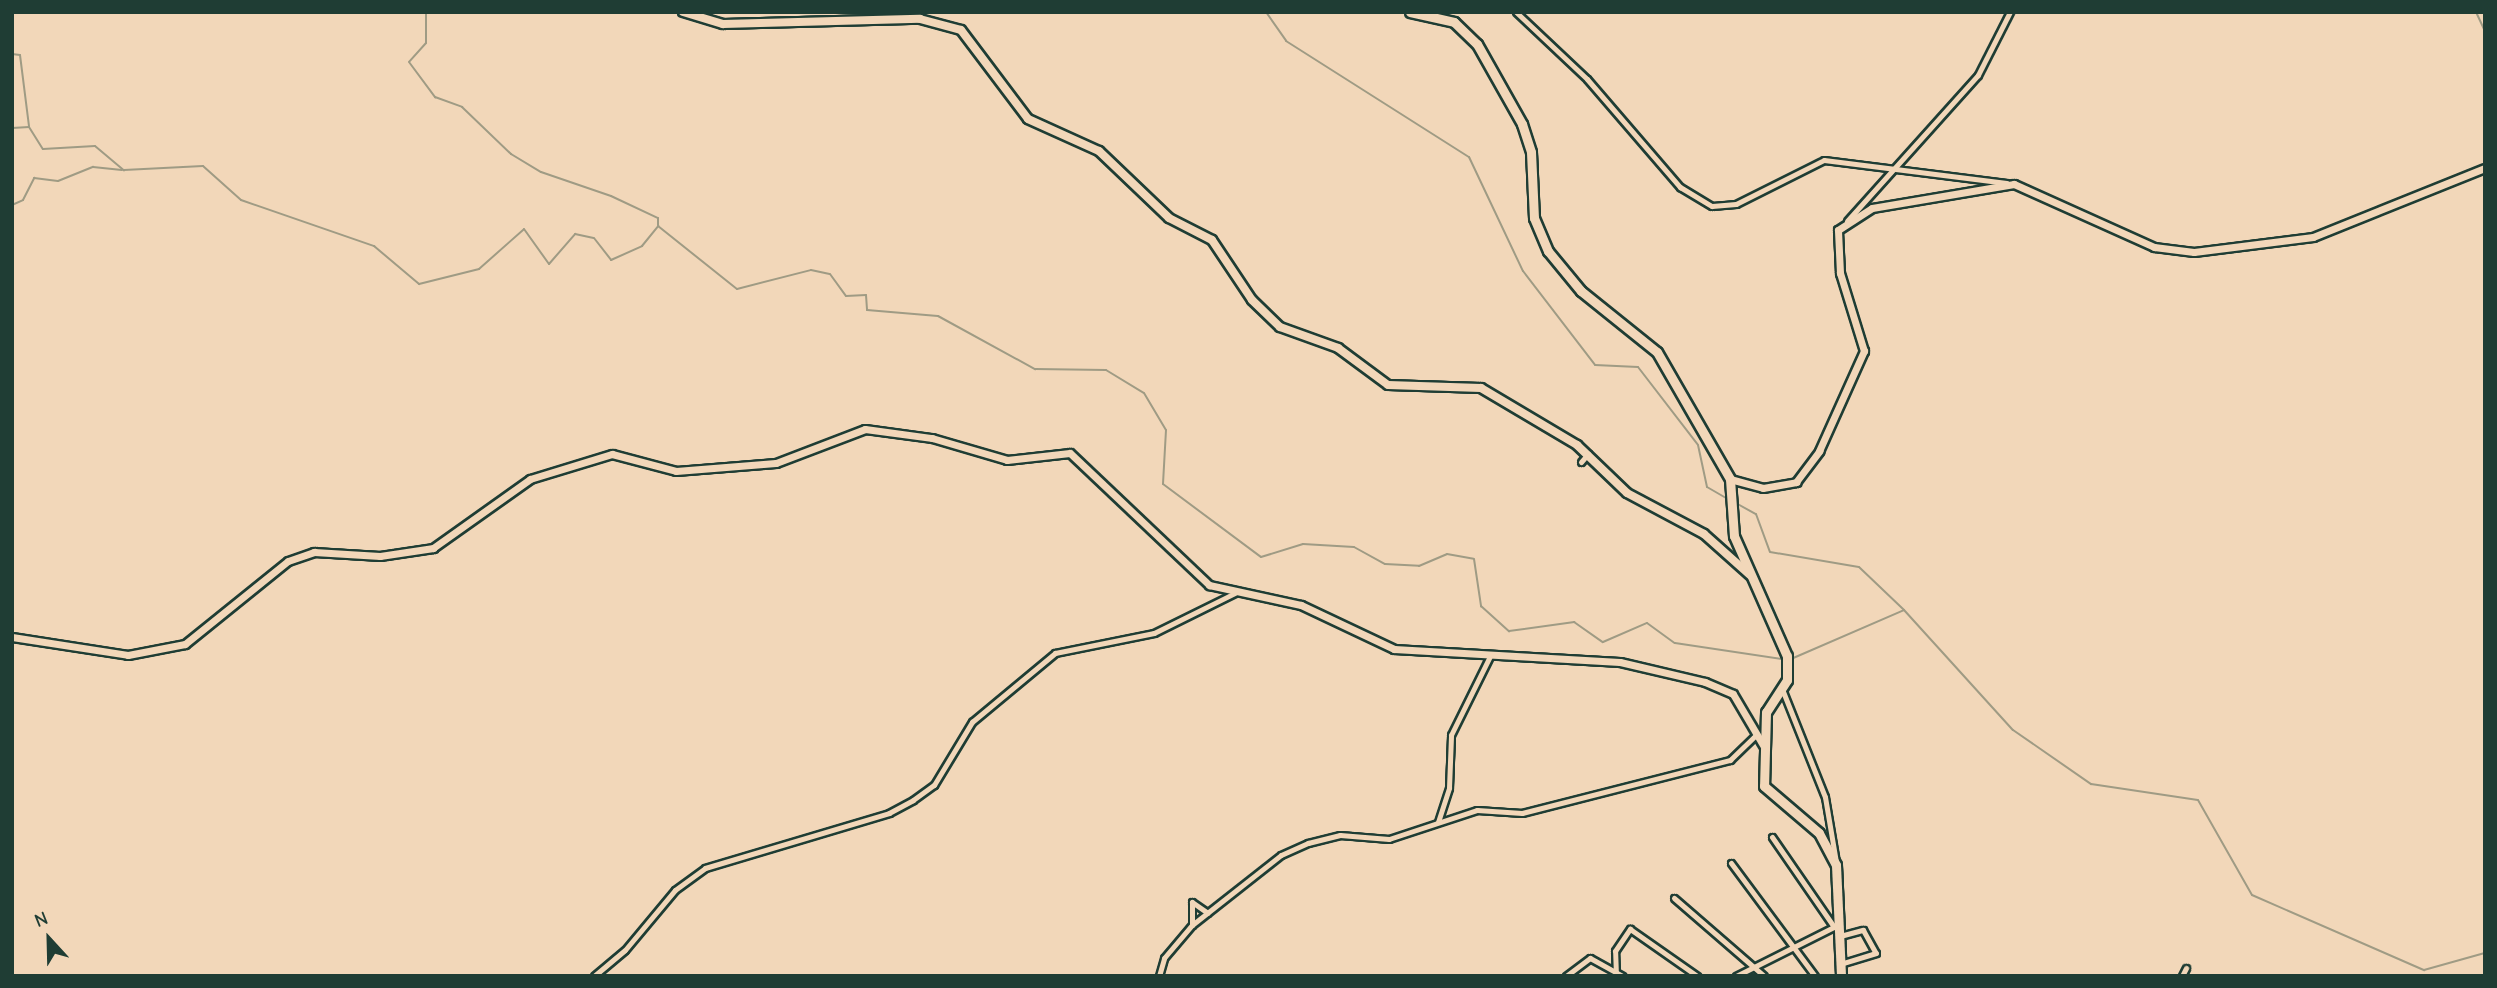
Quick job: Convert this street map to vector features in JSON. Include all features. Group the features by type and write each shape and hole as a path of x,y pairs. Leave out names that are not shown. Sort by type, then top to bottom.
{"main road":[{"path":"683,12 723,24 920,19 961,30 1028,119 1099,151 1169,218 1212,240 1252,300 1280,327 1338,348 1388,385 1481,388 1588,454 1642,504 1704,534 1750,575"},
{"path":"1410,12 1454,22 1477,44 1525,134 1534,218 1548,251 1581,291 1657,352 1730,479 1731,508 1750,575 1779,626 1787,656 1781,686 1766,712 1763,745 1764,786 1819,833 1836,865 1841,976"}],"street":[{"path":"1516,12 1587,79 1695,199 1736,204 1824,160 2008,183 2154,247 2194,252 2313,237 2485,168"},
{"path":"1730,479 1763,488 1796,482 1859,365 1862,334 1836,246 1847,221 1978,75 2010,12"},
{"path":"1847,221 1882,204 2008,183"},
{"path":"12,638 128,655 185,645 288,561 314,552 380,556 433,548 530,479 612,454 676,471 776,463 865,429 932,438 1007,460 1070,453 1153,527 1194,576 1236,593 1301,605 1394,649 1638,664 1705,682 1733,694 1763,745"},
{"path":"1581,462 1588,454"},
{"path":"1642,504 1649,496"},
{"path":"594,976 620,956 681,884 738,862 903,807 934,785 972,722 1055,653 1151,634 1236,593"},
{"path":"1171,614 1177,620"},
{"path":"1438,822 1451,780 1451,735 1490,656"},
{"path":"1781,686 1825,797 1836,865"},
{"path":"1159,976 1164,958 1192,925 1281,855 1308,843 1340,835 1389,839 1477,810 1522,813 1730,760 1757,734"},
{"path":"1736,976 1837,925 1772,837"},
{"path":"1731,863 1815,976"},
{"path":"1674,898 1757,965 1764,976"},
{"path":"1192,925 1192,902 1208,913"},
{"path":"1615,974 1615,951 1630,929 1698,976"},
{"path":"1840,936 1863,930 1876,953 1840,964"},
{"path":"1566,976 1590,958 1622,976"},
{"path":"2182,976 2186,968"}],"waterway":[{"path":"426,12 426,43 409,62 435,97 462,107 511,154 541,172 611,196 658,218 658,225"},
{"path":"1266,12 1286,41 1469,157 1523,271 1595,365 1638,367 1698,445 1707,487 1726,498"},
{"path":"2476,12 2485,31"},
{"path":"12,54 20,55 29,126"},
{"path":"12,128 29,127 43,149 95,146 124,170 203,166 241,200 374,246 419,284 479,269 524,229 549,264 575,234 594,238 611,260 642,246 658,226 737,289 811,270 830,274 846,296 866,295 867,310 938,316 1035,369 1106,370 1144,393 1166,430 1163,484 1261,557 1303,544 1354,547 1385,564 1419,566 1447,554 1474,559 1481,606 1509,631 1574,622 1603,642 1647,623 1675,643 1782,659"},
{"path":"12,205 23,200 34,178 58,181 93,167 122,170"},
{"path":"1734,502 1756,514 1770,552 1859,567 1904,610"},
{"path":"1791,659 1904,610 2013,730 2091,784 2198,800 2252,895 2424,970 2485,953"}]}
